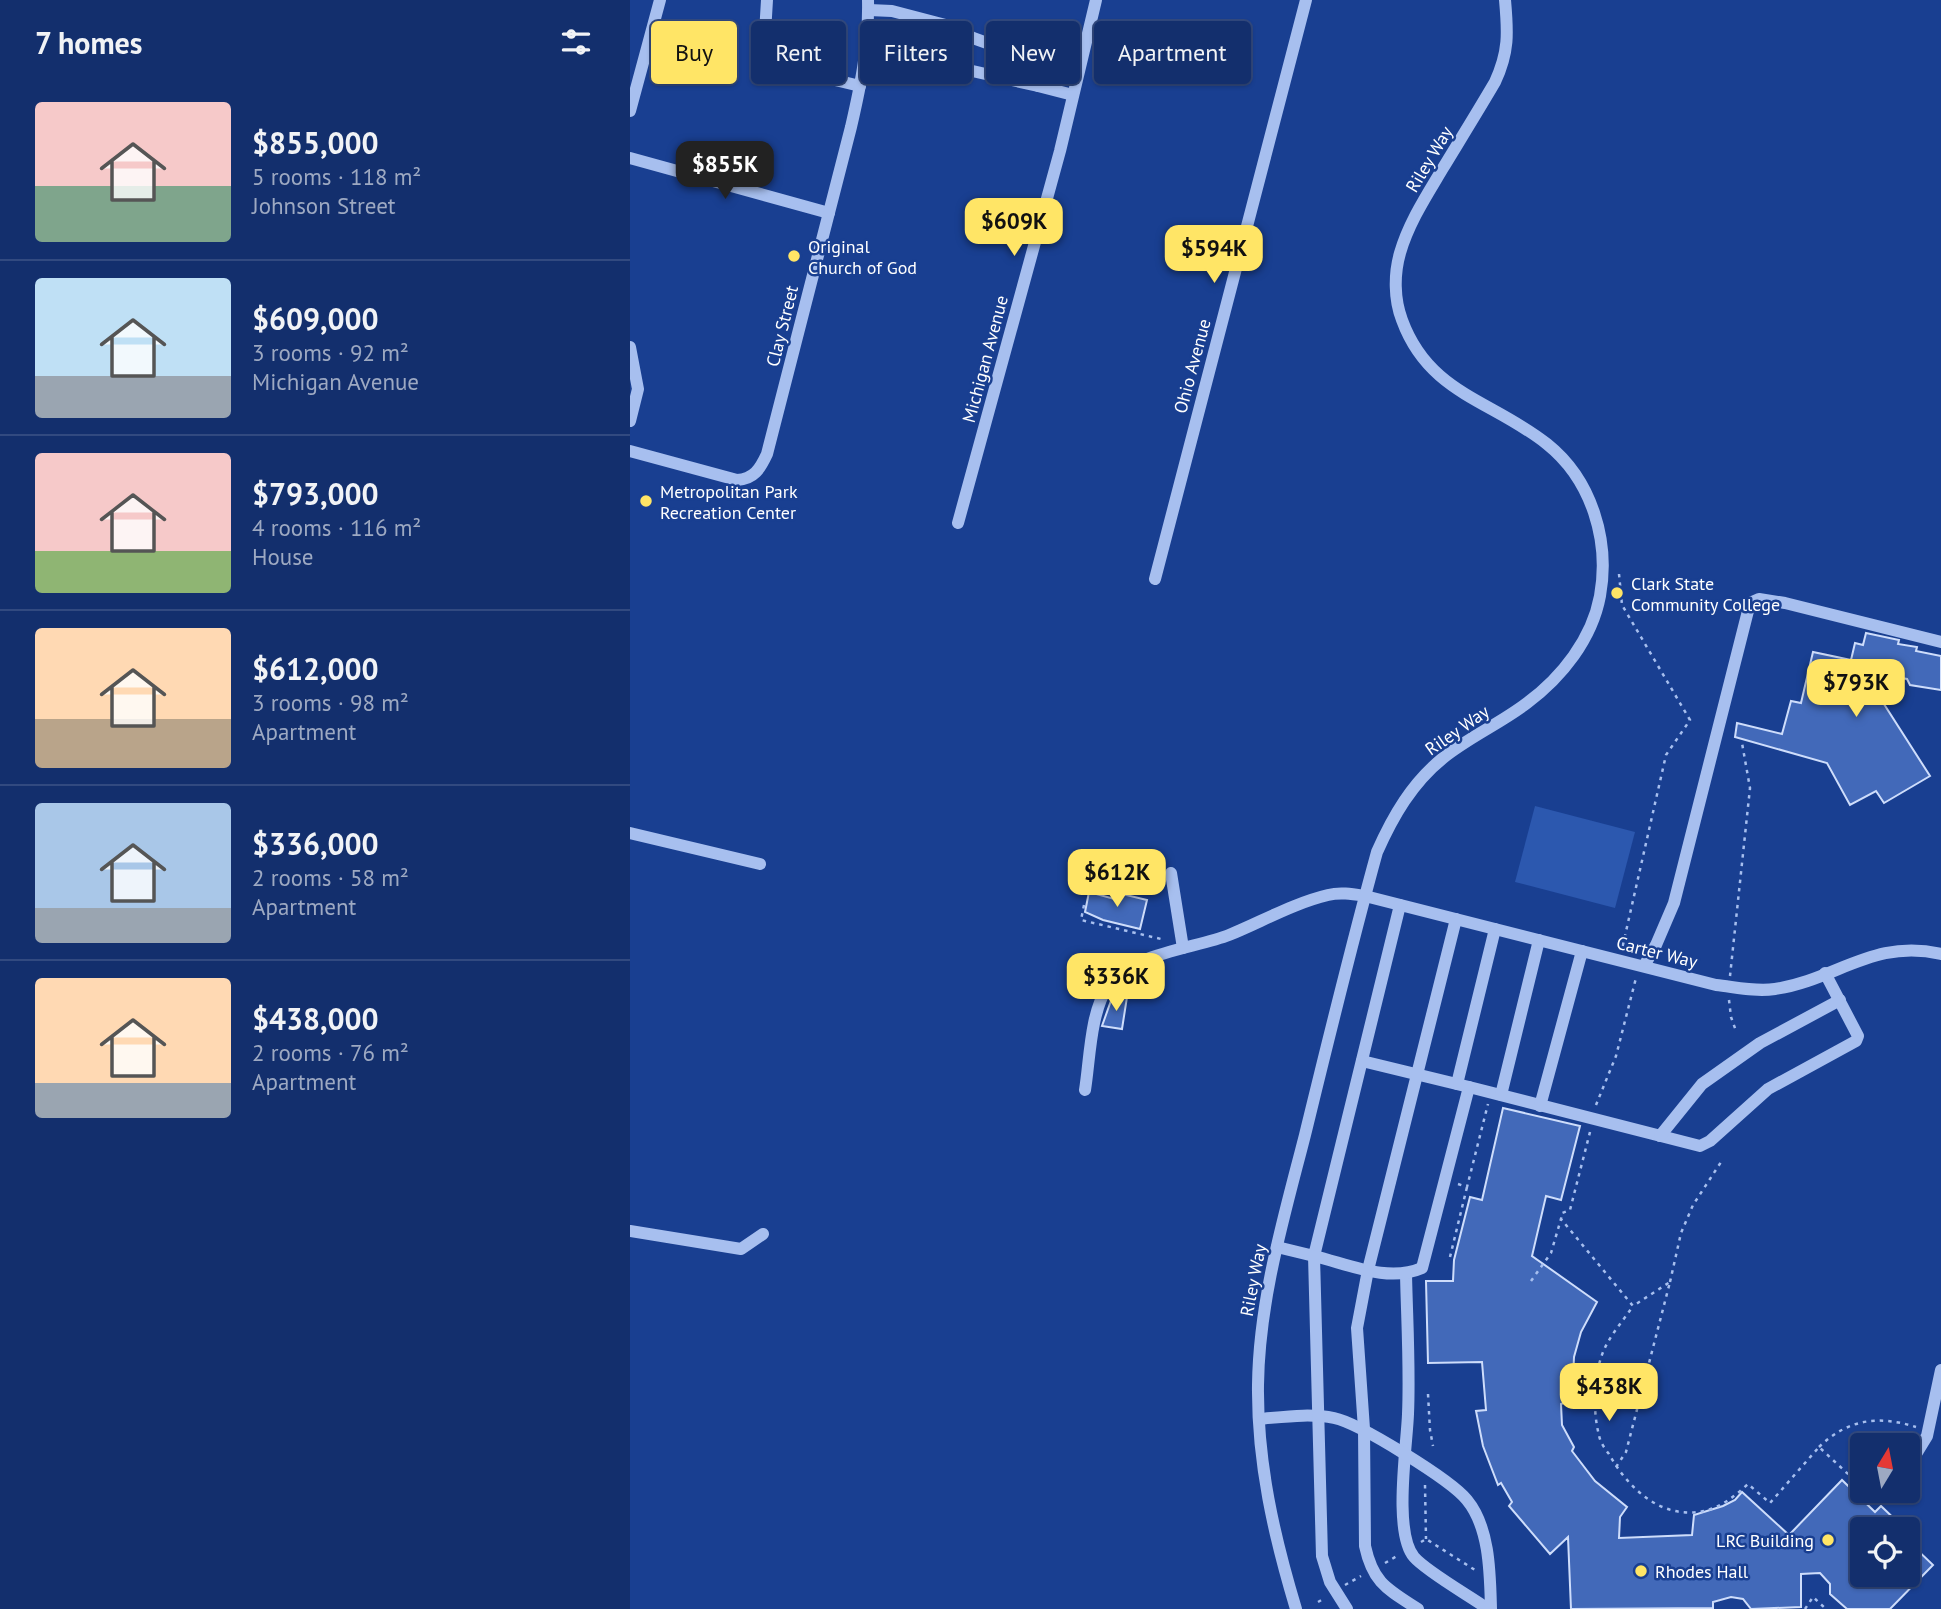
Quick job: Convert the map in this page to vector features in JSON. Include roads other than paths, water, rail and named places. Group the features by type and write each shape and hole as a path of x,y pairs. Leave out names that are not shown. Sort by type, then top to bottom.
{"street":[{"path":"630,111 660,0"},
{"path":"767,0 764,50 766,58 773,65 860,86"},
{"name":"Michigan Avenue","path":"958,523 1096,0"},
{"name":"Ohio Avenue","path":"1155,579 1306,0"},
{"name":"Riley Way","path":"1296,1609 1263,1478 1259,1419 1260,1338 1277,1247 1377,852 1390,822 1409,792 1444,757 1527,704 1566,667 1592,624 1600,598 1602,548 1597,522 1580,480 1548,445 1523,427 1471,398 1431,369 1407,333 1398,302 1396,271 1412,222 1503,65 1508,29 1505,0"},
{"path":"868,5 957,28 973,38 1043,63 1047,71 1045,80 1038,86"},
{"path":"972,71 1073,95"},
{"name":"Clay Street","path":"630,451 737,480 753,476 761,468 767,454 860,86"},
{"path":"630,158 829,213"},
{"path":"630,347 638,389 630,421"},
{"path":"1644,966 1674,902 1750,603 1759,599 1785,603 1941,642"},
{"path":"630,833 760,864"},
{"path":"1171,873 1182,941"},
{"name":"Carter Way","path":"1085,1090 1098,1007 1109,984 1129,968 1182,941 1224,937 1311,899 1332,894 1365,896 1730,987 1773,989 1796,984 1859,959 1885,952 1907,950 1941,954"},
{"path":"1347,1609 1330,1582 1322,1556 1314,1256 1400,905"},
{"path":"1418,1609 1377,1580 1365,1546 1364,1429 1357,1328 1358,1311 1456,919"},
{"path":"1277,1247 1386,1274 1406,1274 1422,1268 1445,1180 1495,929"},
{"path":"1500,1099 1539,940"},
{"path":"1541,1106 1582,951"},
{"path":"1362,1060 1463,1085 1500,1099 1541,1106 1700,1146 1710,1141 1768,1089 1856,1041 1858,1036 1825,973"},
{"path":"1660,1136 1702,1084 1760,1043 1840,1000"},
{"path":"630,1231 741,1249 763,1234"},
{"path":"1406,1274 1408,1415 1404,1455 1405,1533 1409,1549 1424,1565 1490,1609"},
{"path":"1920,1447 1927,1436 1941,1370"},
{"path":"1259,1419 1334,1418 1364,1429 1437,1474 1467,1500 1482,1532 1489,1560 1490,1609"}],"place":[{"name":"Original Church of God","path":"794,256"},
{"name":"Metropolitan Park Recreation Center","path":"646,501"},
{"name":"Clark State Community College","path":"1617,593"},
{"name":"LRC Building","path":"1828,1540"},
{"name":"Rhodes Hall","path":"1641,1571"}]}
